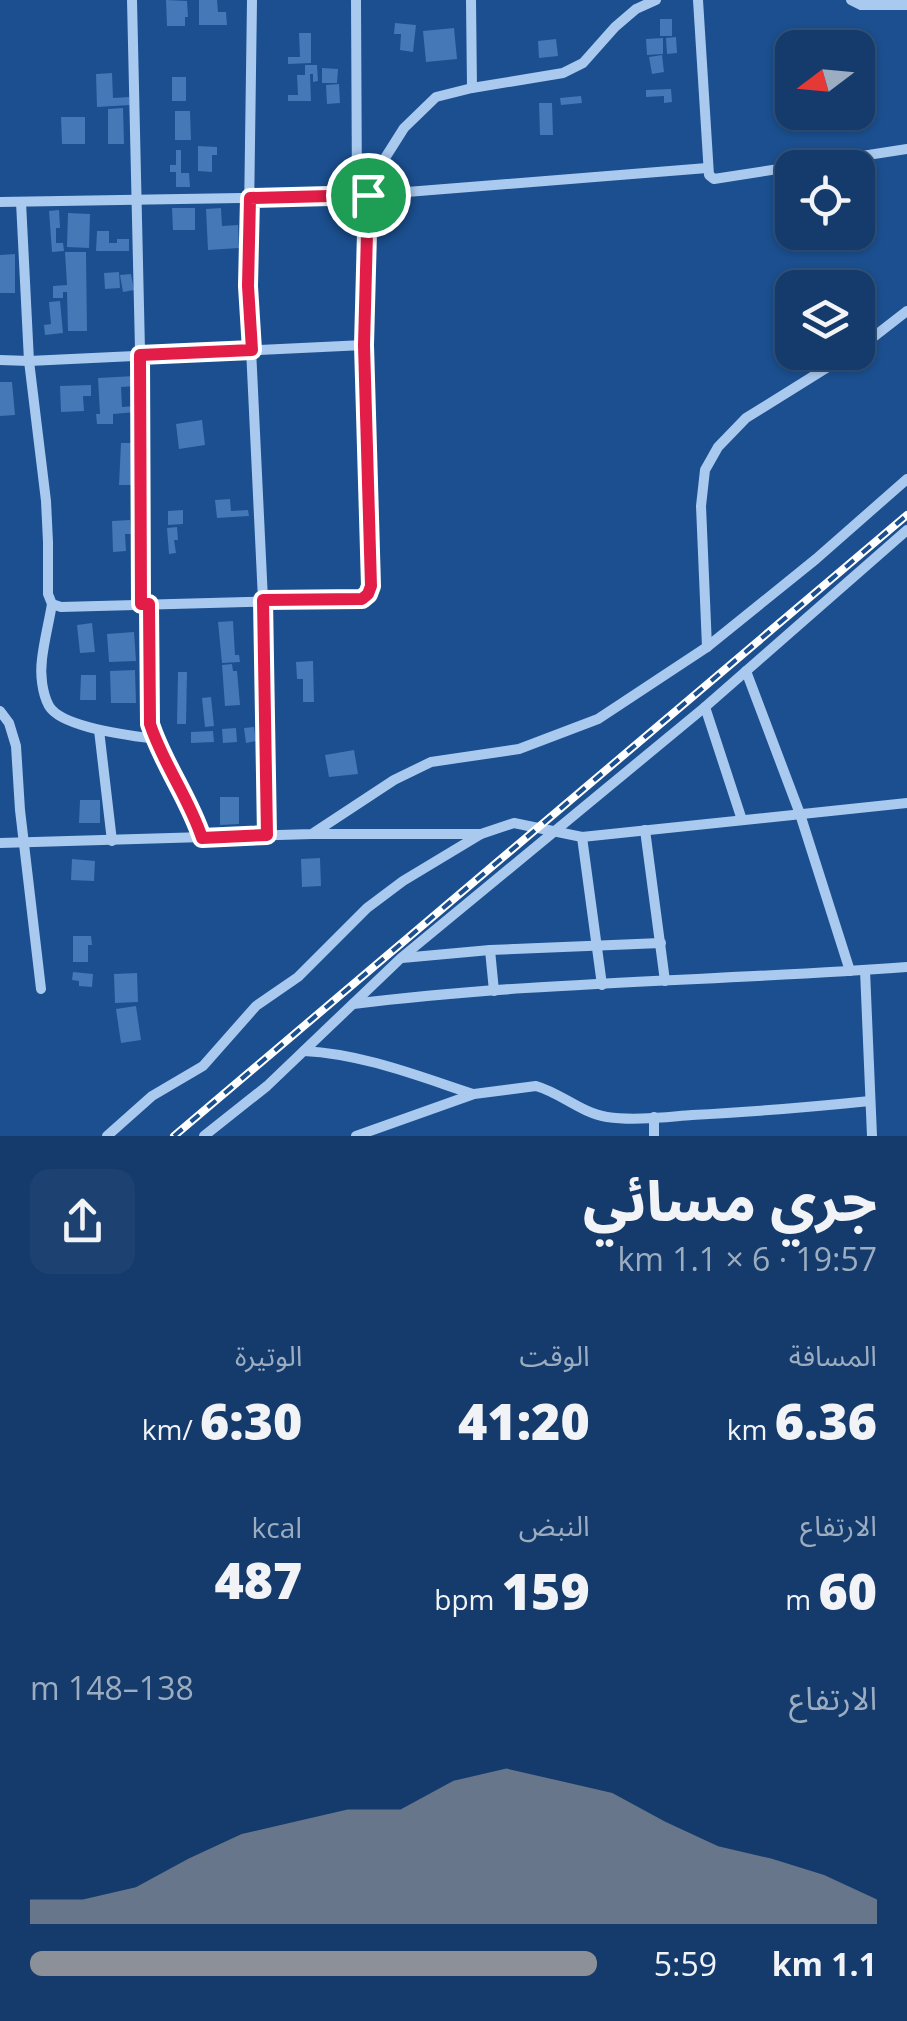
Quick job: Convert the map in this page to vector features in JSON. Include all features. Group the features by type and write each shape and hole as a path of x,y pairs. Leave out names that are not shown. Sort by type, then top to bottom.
{"street":[{"path":"132,0 148,704 154,739 202,838"},
{"path":"252,0 248,286 263,600 267,835"},
{"path":"52,604 60,608 362,599 368,594 371,586 356,0"},
{"path":"471,0 472,88"},
{"path":"362,195 404,128 436,97 563,73 583,63 636,8 656,0"},
{"path":"698,0 706,168 714,179 907,149"},
{"path":"850,0 906,10"},
{"path":"0,202 362,195 706,168"},
{"path":"21,202 30,360 46,501 48,594 52,604 41,661 42,686 49,706 58,716 99,730 154,739"},
{"path":"875,336 907,311"},
{"path":"0,360 364,345"},
{"path":"706,647 701,506 705,470 718,447 746,418 824,370"},
{"path":"312,834 394,780 431,762 519,749 598,719 706,647 816,559 907,479"},
{"path":"204,1136 267,1086 401,958 705,706 907,530"},
{"path":"746,670 800,814 850,971"},
{"path":"705,706 742,820"},
{"path":"0,711 9,722 16,746 41,989"},
{"path":"99,730 112,842"},
{"path":"107,1136 152,1096 202,1066 256,1006 298,977 366,908 481,834 514,824 582,837 907,802"},
{"path":"645,830 665,980"},
{"path":"0,843 312,834 481,834"},
{"path":"582,837 602,985"},
{"path":"401,958 661,943"},
{"path":"490,950 494,991"},
{"path":"352,1004 494,991 907,967"},
{"path":"866,970 872,1136"},
{"path":"304,1051 330,1052 381,1064 474,1094"},
{"path":"356,1136 474,1094 536,1086 588,1112 607,1117 798,1109 870,1101"},
{"path":"654,1117 654,1136"}],"building":[{"path":"166,0 187,1 185,26 167,26"},
{"path":"199,0 217,0 218,12 226,12 227,25 199,25"},
{"path":"660,19 672,19 672,36 660,36"},
{"path":"395,23 416,25 413,52 400,50 401,34 394,34"},
{"path":"454,28 457,59 426,62 423,31"},
{"path":"299,33 311,33 311,63 288,64 288,57 300,57"},
{"path":"676,37 677,53 667,54 666,38"},
{"path":"663,38 663,54 647,55 646,39"},
{"path":"556,39 558,56 539,58 538,41"},
{"path":"662,55 664,72 652,74 649,57"},
{"path":"305,65 317,65 318,81 313,82 310,74 311,101 288,101 288,95 298,95 297,75 305,75"},
{"path":"322,68 338,69 337,83 322,83"},
{"path":"112,73 113,98 129,97 130,105 97,107 96,74"},
{"path":"172,77 186,77 186,101 172,101"},
{"path":"339,84 340,103 327,104 326,85"},
{"path":"671,89 672,102 664,103 664,96 646,97 646,90"},
{"path":"581,96 582,103 561,105 560,98"},
{"path":"539,103 552,103 553,135 540,135"},
{"path":"123,108 124,144 108,144 108,109"},
{"path":"175,111 190,111 191,140 175,140"},
{"path":"61,117 85,117 85,144 62,144"},
{"path":"198,146 217,147 217,155 212,155 212,172 198,171"},
{"path":"176,150 181,150 181,173 189,173 190,187 176,187 176,172 170,172 170,165 176,165"},
{"path":"172,208 195,208 195,230 173,230"},
{"path":"221,208 222,226 238,225 239,248 208,250 206,209"},
{"path":"59,210 56,243 63,243 64,251 52,252 49,211"},
{"path":"68,213 90,214 89,248 67,247"},
{"path":"97,231 109,231 109,243 129,239 129,251 96,251"},
{"path":"65,252 86,252 87,331 68,331 67,292 63,292 63,298 53,298 53,286 67,285"},
{"path":"15,254 15,293 0,293 0,255"},
{"path":"119,272 120,288 105,289 104,273"},
{"path":"131,274 134,290 123,292 120,275"},
{"path":"60,301 63,333 45,335 44,325 51,324 49,302"},
{"path":"135,376 136,386 121,387 122,407 136,406 136,412 113,414 113,424 97,424 98,378"},
{"path":"0,382 12,382 15,415 0,416"},
{"path":"91,385 91,396 83,396 84,411 61,412 60,386"},
{"path":"202,420 205,445 179,449 176,424"},
{"path":"121,443 132,443 133,485 119,485"},
{"path":"230,499 231,511 248,510 249,516 217,518 215,500"},
{"path":"183,510 183,524 168,525 168,511"},
{"path":"130,520 131,534 125,534 126,551 113,552 112,521"},
{"path":"177,527 176,553 169,554 167,528"},
{"path":"233,621 235,655 239,655 240,662 222,663 218,622"},
{"path":"92,623 95,652 80,653 77,625"},
{"path":"134,632 136,661 109,662 107,634"},
{"path":"313,661 314,702 303,702 303,679 297,679 296,662"},
{"path":"232,664 233,671 237,671 240,705 225,706 222,665"},
{"path":"135,670 136,703 111,703 110,671"},
{"path":"178,672 187,672 186,724 177,724"},
{"path":"81,675 96,675 96,700 80,700"},
{"path":"211,697 214,726 205,727 202,698"},
{"path":"254,727 256,741 246,743 244,728"},
{"path":"236,728 237,742 223,743 222,729"},
{"path":"213,731 214,742 191,743 191,732"},
{"path":"354,750 358,774 329,777 325,755"},
{"path":"220,797 239,797 239,824 220,825"},
{"path":"80,800 100,800 100,823 79,823"},
{"path":"320,858 321,886 302,887 301,859"},
{"path":"72,859 95,861 94,881 71,880"},
{"path":"73,936 91,936 88,962 73,962"},
{"path":"73,972 93,974 92,987 79,986 79,981 72,980"},
{"path":"137,973 138,1002 115,1003 114,974"},
{"path":"136,1006 141,1040 121,1043 116,1009"}],"railway":[{"path":"174,1136 907,515"}],"route":[{"path":"368,195 364,345 371,586 362,599 263,600 267,835 202,838 150,724 149,604 141,604 140,355 252,350 248,286 250,198 368,195"}]}
